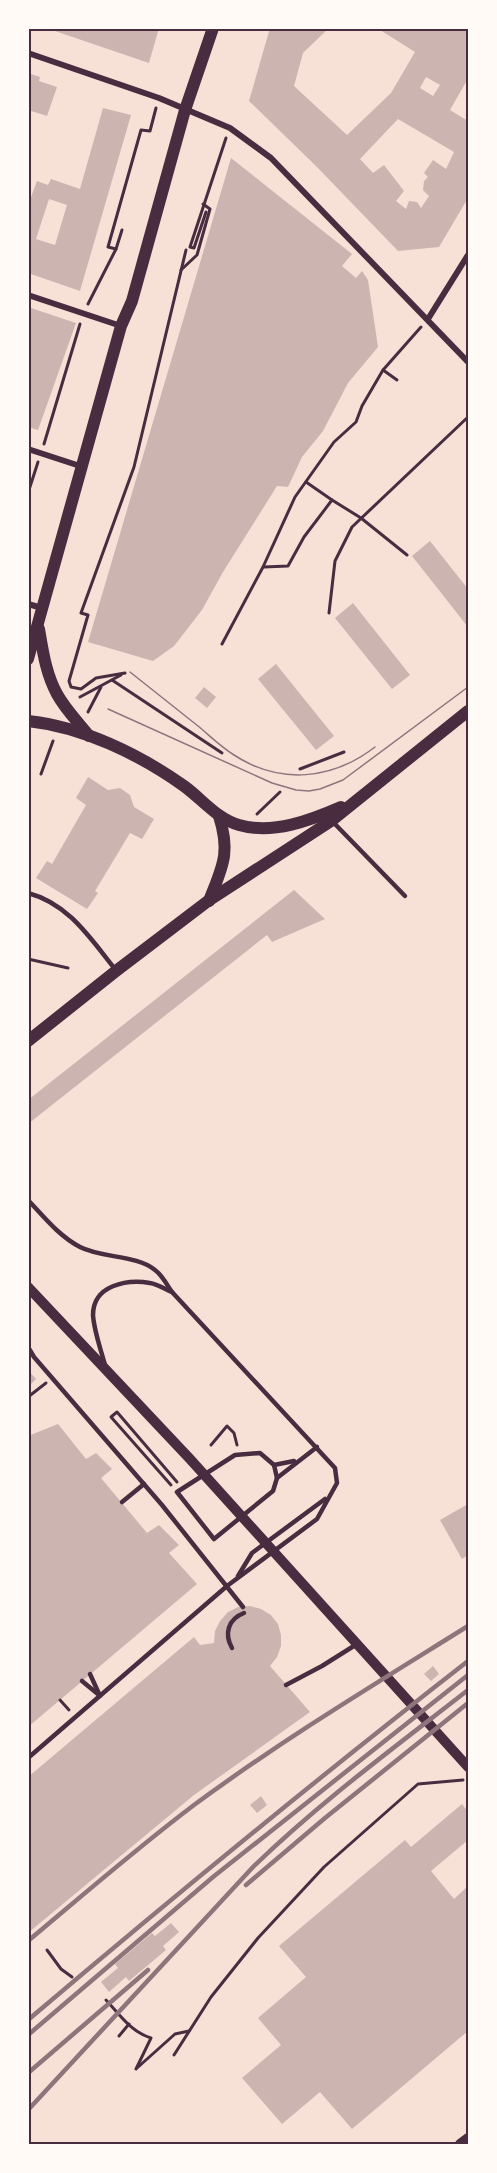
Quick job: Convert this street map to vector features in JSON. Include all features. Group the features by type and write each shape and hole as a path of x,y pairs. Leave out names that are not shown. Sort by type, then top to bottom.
{"main road":[{"path":"28,659 121,326 132,301 185,110 213,28"},
{"path":"38,624 45,665 54,688 90,737"},
{"path":"28,1041 208,901 331,820 468,711"},
{"path":"28,721 59,727 123,751 161,771 219,816 239,825 255,828 314,819 357,800"},
{"path":"208,901 224,863 226,849 219,816"}],"street":[{"path":"28,53 159,98 230,128 271,158 468,362"},
{"path":"428,319 468,255"},
{"path":"28,296 121,326"},
{"path":"28,449 81,466"},
{"path":"28,604 42,608"},
{"path":"28,1287 190,1459 468,1767"},
{"path":"460,2145 468,2138"}],"lane":[{"path":"331,820 405,896"},
{"path":"28,893 62,909 77,921 117,970"},
{"path":"28,1200 64,1238 82,1248 141,1263 155,1270 172,1292 335,1468 337,1483 317,1519 236,1578 30,1757"},
{"path":"107,1371 93,1315 95,1304 103,1291 120,1283 136,1281 153,1283 172,1292"},
{"path":"28,1347 34,1357 144,1484 244,1610 228,1627 229,1642 232,1648"},
{"path":"277,1478 297,1460 317,1447"},
{"path":"260,1453 274,1465 277,1478 273,1491 214,1539 177,1492 235,1455 260,1453"},
{"path":"274,1465 297,1460"},
{"path":"122,1502 144,1484"},
{"path":"236,1578 252,1553 328,1497"},
{"path":"286,1685 357,1644"},
{"path":"90,1674 100,1696"},
{"path":"82,1681 100,1696"}],"path":[{"path":"116,249 108,247 141,130 150,131 159,98"},
{"path":"206,212 194,248 190,247 230,128"},
{"path":"180,270 197,255 210,209 203,204"},
{"path":"28,493 83,314 116,249 122,230"},
{"path":"80,697 125,674 96,678 81,689 71,687 69,681 88,615 81,613 134,467 186,250"},
{"path":"222,644 263,567 295,497 334,442 356,422 362,406 383,370 428,319"},
{"path":"383,370 397,380"},
{"path":"329,612 335,561 352,527 468,417"},
{"path":"306,482 361,518 407,555"},
{"path":"263,567 288,566 304,537 333,500"},
{"path":"112,680 222,753"},
{"path":"88,712 102,685"},
{"path":"41,774 53,741"},
{"path":"300,769 344,752"},
{"path":"256,815 280,792"},
{"path":"28,959 68,968"},
{"path":"28,1397 44,1384"},
{"path":"177,1492 111,1417 117,1412 182,1488"},
{"path":"211,1445 227,1426 237,1441 235,1455"},
{"path":"174,2055 211,1997 258,1938 324,1868 418,1784 468,1779"},
{"path":"47,1950 61,1969 72,1977"},
{"path":"106,2000 114,2011 137,2032 151,2038 136,2069 175,2034 189,2031"},
{"path":"119,2036 129,2024"}],"building":[{"path":"46,28 159,28 149,63"},
{"path":"270,28 329,28 303,53 294,86 347,135 391,93 415,52 377,28 468,28 468,84 466,82 450,110 468,121 468,198 439,247 398,251 249,101","holes":["426,77 440,85 433,96 420,88","398,119 454,152 446,169 433,160 424,173 428,177 424,181 423,190 429,196 421,208 417,202 409,201 406,209 396,201 404,191 384,165 373,173 360,159"]},
{"path":"31,74 40,77 39,81 57,87 47,116 28,110 28,77"},
{"path":"103,108 131,115 80,291 28,273 28,205 37,181 48,185 51,179 80,189","holes":["49,199 67,205 55,245 36,239"]},
{"path":"231,158 352,254 342,266 356,278 362,271 368,280 378,347 348,383 323,431 302,457 288,487 277,486 202,610 174,646 153,661 88,642"},
{"path":"28,307 76,323 38,430 28,427 28,358 31,351 28,350"},
{"path":"430,541 468,589 468,627 412,556"},
{"path":"353,603 410,675 392,689 335,618"},
{"path":"276,664 334,736 316,750 258,679"},
{"path":"204,687 216,697 207,708 195,698"},
{"path":"88,777 108,790 120,788 130,795 134,807 154,819 142,839 130,833 95,891 98,893 87,909 36,878 47,861 52,864 86,805 76,798"},
{"path":"294,890 325,919 272,942 267,935 28,1124 28,1100"},
{"path":"28,1370 36,1379 28,1387"},
{"path":"58,1424 86,1459 96,1453 112,1469 101,1478 147,1533 159,1525 179,1545 169,1553 197,1584 28,1727 28,1436"},
{"path":"468,1504 468,1555 462,1559 440,1520"},
{"path":"250,1606 271,1615 278,1624 281,1646 270,1666 310,1712 194,1795 28,1933 28,1777 194,1637 200,1645 214,1643 215,1631 228,1612 238,1607"},
{"path":"433,1666 439,1674 431,1681 424,1674"},
{"path":"261,1796 267,1805 257,1813 250,1805"},
{"path":"462,1804 468,1812 468,1840 431,1871 454,1899 468,1886 468,2031 352,2129 320,2092 282,2124 242,2078 281,2045 258,2018 306,1977 279,1946 405,1840 411,1847"},
{"path":"171,1923 179,1932 163,1946 166,1950 129,1981 126,1977 109,1992 101,1982 118,1968 115,1964 152,1933 155,1936"}],"tram line":[{"path":"130,672 229,752 252,765 269,771 306,775 324,772 358,758 375,747"},
{"path":"108,709 272,783 309,791 343,780 468,687"}],"railway":[{"path":"28,1941 152,1838 227,1781 329,1713 468,1626"},
{"path":"28,2020 246,1838 468,1661"},
{"path":"28,2035 213,1877 468,1675"},
{"path":"28,2110 253,1867 278,1843 331,1797 468,1690"},
{"path":"246,1885 468,1703"},
{"path":"28,2073 148,1970"}]}
